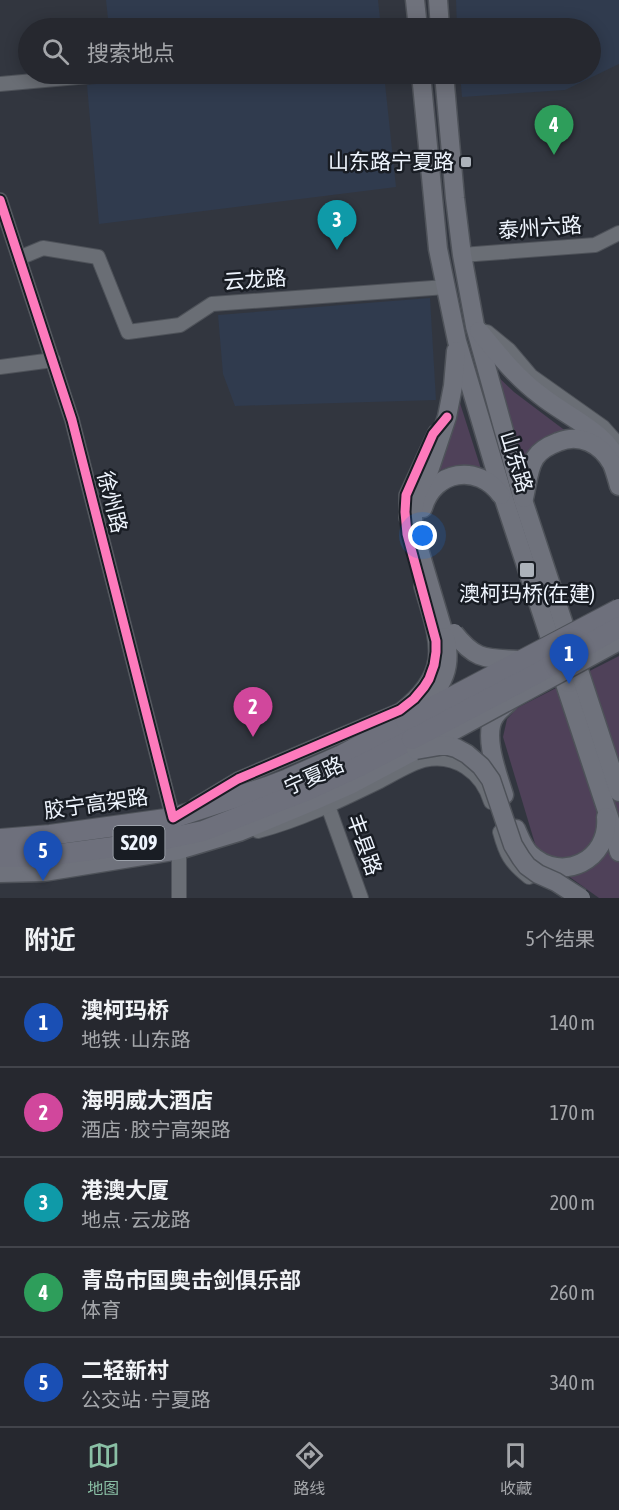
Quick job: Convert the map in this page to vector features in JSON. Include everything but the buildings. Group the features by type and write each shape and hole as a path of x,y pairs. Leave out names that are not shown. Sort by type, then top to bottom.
{"highway":[{"name":"胶宁高架路","path":"0,839 50,835 173,818 267,787 340,756 411,737 519,660 616,630"},
{"name":"胶宁高架路","path":"0,857 61,854 151,842 203,831 308,790 360,766 616,630"}],"main road":[{"path":"415,0 417,18"},
{"path":"438,0 439,18"},
{"name":"山东路","path":"423,84 435,221 457,341 504,499 619,852"},
{"name":"山东路","path":"445,84 462,255 475,326 523,500 619,792"},
{"path":"475,326 507,366 541,396 596,434 611,448 619,465"},
{"path":"457,341 453,386 447,417 430,468 416,495 413,529 450,635 478,655 519,660"},
{"path":"523,500 536,458 546,447 574,438 586,440 607,456 619,486"},
{"path":"504,499 495,486 484,478 461,474 442,481 427,497 421,521 450,635 444,678 411,737 432,747 445,745 456,748 482,766 491,780 513,845 521,858 538,874 581,898"},
{"path":"616,630 619,597"},
{"name":"宁夏路","path":"0,873 44,872 179,850 239,832 350,785 411,737 513,698 616,630"},
{"path":"513,698 494,717 490,737 491,752 522,844 530,854 551,866 575,867 593,855 600,847 607,826 605,806"}],"street":[{"path":"0,84 18,82"},
{"name":"徐州路","path":"0,200 72,420 173,818"},
{"name":"泰州六路","path":"462,255 595,245 619,233"},
{"name":"云龙路","path":"19,258 43,248 98,257 128,332 180,325 212,304 446,287"},
{"path":"475,326 509,350 531,375 603,427 619,445"},
{"path":"0,367 53,360"},
{"path":"173,818 238,779 400,710 424,687 434,666 436,641 407,534 406,495 433,434 447,417"},
{"path":"414,699 430,713 435,721 439,742 434,760"},
{"path":"217,838 243,835 280,825 328,806 423,760 459,762 478,776 490,797 505,849 515,866 566,898"},
{"name":"丰县路","path":"328,806 361,898"},
{"path":"179,850 179,898"}],"shaded area":[{"path":"106,0 378,0 380,18 108,18"},
{"path":"456,0 619,0 619,64 601,73 601,18 457,18"},
{"path":"385,84 396,187 99,224 87,85"},
{"path":"461,84 577,84 565,90 462,97"},
{"path":"430,298 436,400 235,406 223,374 218,315"},
{"path":"492,371 514,392 567,432 552,435 535,444 521,462"},
{"path":"458,397 482,472 456,466 431,475"},
{"path":"619,656 619,898 599,898 571,878 536,847 503,737 507,719 517,708"}],"cycle path":[{"path":"0,200 72,420 173,818 238,779 400,710 424,687 434,665 436,641 407,534 406,495 433,434 447,417"}],"place":[{"name":"青岛市国奥击剑俱乐部","path":"554,155"},
{"name":"山东路宁夏路","path":"466,162"},
{"name":"港澳大厦","path":"337,250"},
{"name":"澳柯玛桥(在建)","path":"527,570"},
{"name":"澳柯玛桥","path":"569,684"},
{"name":"海明威大酒店","path":"253,737"},
{"name":"二轻新村","path":"43,881"}]}
